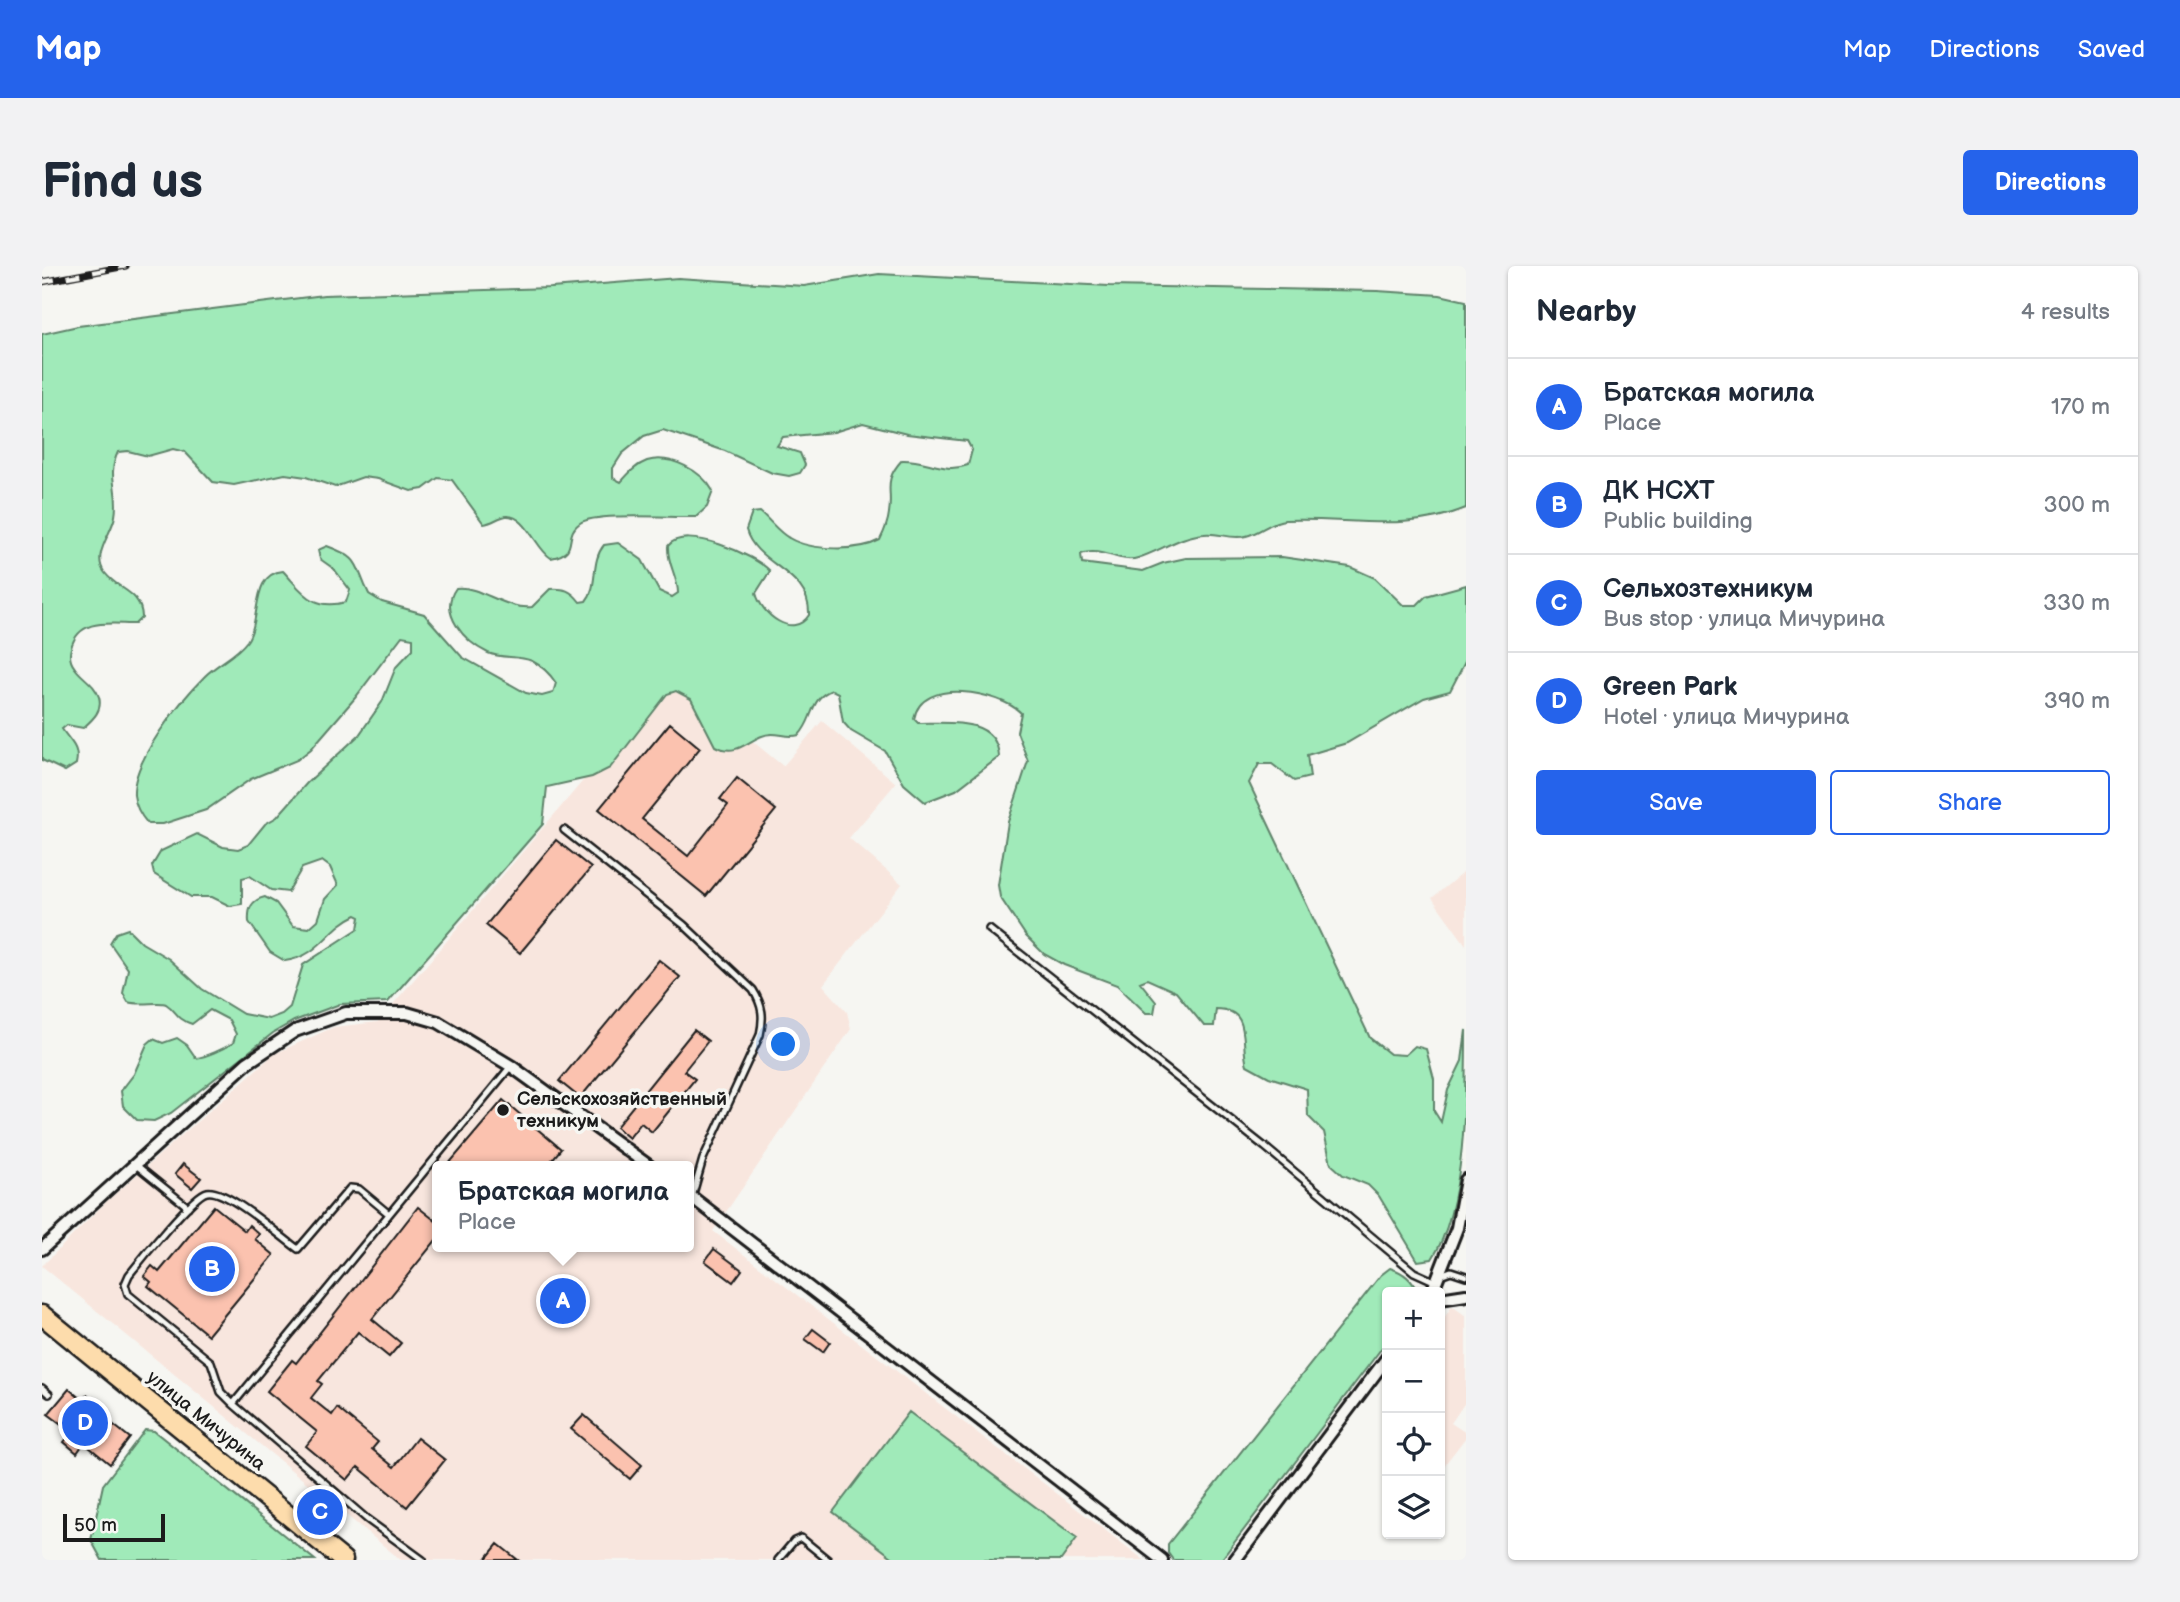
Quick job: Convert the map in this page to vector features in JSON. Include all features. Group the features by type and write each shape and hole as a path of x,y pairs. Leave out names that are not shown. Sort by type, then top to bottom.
{"main road":[{"name":"улица Мичурина","path":"42,1315 343,1560"}],"street":[{"path":"42,1249 134,1164 271,1045 295,1031 346,1013 408,1013 438,1022 511,1066 642,1161"},
{"path":"1435,1284 1454,1237 1466,1180"},
{"path":"694,1198 1162,1560"},
{"path":"1445,1298 1466,1295"},
{"path":"1235,1560 1382,1365"}],"lane":[{"path":"564,830 684,925 753,990 761,1004 764,1019 760,1035 703,1159 694,1187"},
{"path":"989,929 1265,1147 1414,1272 1435,1284 1451,1271 1466,1276"},
{"path":"433,1161 511,1066"},
{"path":"233,1404 432,1163"},
{"path":"134,1164 188,1207"},
{"path":"390,1214 359,1189 350,1188 298,1249 216,1192 201,1194 129,1275 125,1284 128,1294 211,1362 221,1392 233,1404 368,1520 423,1560"},
{"path":"1454,1237 1466,1221"},
{"path":"42,1388 49,1394"},
{"path":"778,1560 794,1541 802,1538 828,1560"}],"shaded area":[{"name":"Сельскохозяйственный техникум","path":"672,676 783,766 822,721 896,783 849,838 902,884 823,985 847,1012 851,1029 713,1231 1144,1560 401,1560 42,1266 106,1202 274,1054 334,1027 378,1022"},
{"path":"1466,870 1466,945 1432,898"},
{"path":"1452,1306 1466,1316 1466,1401 1451,1423 1466,1433 1466,1437 1445,1464 1445,1350 1445,1316"}],"green space":[{"path":"879,274 1109,286 1377,291 1440,295 1466,301 1466,508 1444,516 1399,522 1285,520 1240,537 1195,535 1131,559 1096,552 1081,554 1082,563 1143,571 1186,558 1282,557 1350,567 1375,578 1403,605 1417,605 1426,596 1466,585 1466,660 1450,691 1424,698 1347,743 1307,755 1310,777 1294,781 1272,764 1259,764 1249,783 1370,1038 1390,1054 1405,1055 1415,1046 1426,1049 1434,1079 1434,1111 1441,1122 1448,1090 1462,1061 1466,1030 1464,1116 1458,1180 1452,1210 1432,1259 1418,1261 1379,1196 1368,1185 1343,1175 1331,1164 1324,1132 1308,1116 1307,1089 1269,1077 1247,1065 1243,1029 1235,1015 1216,1009 1214,1026 1204,1026 1176,992 1147,979 1140,982 1156,1002 1154,1013 1146,1013 1117,985 1064,965 1044,954 1026,936 1000,897 998,885 1008,822 1028,761 1017,732 1021,713 1011,705 980,694 945,693 931,697 920,706 914,719 918,723 955,723 980,728 989,734 996,744 999,757 956,790 925,802 904,784 885,751 851,731 843,722 838,693 832,690 819,698 799,735 765,735 732,750 715,746 691,699 676,691 667,694 610,768 592,777 547,787 543,824 388,1002 340,1004 294,1021 273,1033 171,1113 154,1121 137,1120 123,1106 121,1091 134,1074 147,1044 153,1039 163,1043 177,1038 187,1045 196,1058 233,1043 236,1034 229,1020 210,1010 192,1024 183,1020 166,1004 128,1002 123,993 128,969 110,943 116,933 128,929 142,943 169,959 202,989 243,1014 269,1019 282,1014 290,1007 303,965 358,929 360,917 356,915 307,954 285,961 270,952 249,922 251,906 256,900 265,897 276,903 293,926 309,928 318,920 325,899 338,885 330,867 322,861 302,868 288,892 271,890 250,876 242,878 242,904 230,906 212,897 191,897 154,874 152,866 161,851 197,834 223,847 238,849 248,845 265,824 277,817 307,783 359,735 382,702 396,667 413,649 413,638 402,636 355,698 311,749 297,760 251,779 206,810 163,824 148,824 134,795 141,765 160,731 195,686 247,641 252,632 261,589 273,574 283,571 316,602 346,602 350,590 334,569 320,559 318,550 327,546 339,551 356,564 369,594 382,602 424,614 462,657 526,693 542,696 553,693 556,683 542,668 527,659 488,653 463,634 452,617 450,607 456,588 474,590 522,607 532,607 550,589 567,591 580,602 586,601 592,588 600,552 604,545 618,543 642,560 659,591 672,597 678,593 668,546 676,540 689,538 719,544 762,564 770,571 756,593 759,601 778,621 795,625 809,615 807,600 793,578 760,552 752,542 746,530 752,513 760,512 785,535 809,545 847,548 871,544 880,540 886,527 890,505 890,480 902,460 959,467 968,465 972,450 967,441 907,434 863,423 834,432 783,437 777,446 800,453 805,465 800,473 789,476 772,473 725,451 663,430 644,436 622,454 613,468 613,478 621,482 636,467 647,461 656,459 676,462 694,471 713,491 707,507 696,517 618,517 589,520 575,528 566,552 551,558 519,520 506,516 484,524 452,480 438,478 423,489 411,491 378,479 363,477 335,487 306,477 285,474 234,485 213,482 185,452 173,449 148,456 128,451 118,452 113,469 115,516 101,552 101,566 111,579 134,596 141,608 142,617 135,624 97,624 81,631 75,638 70,651 71,661 95,688 100,702 96,715 83,728 67,725 62,729 77,753 76,764 65,771 42,760 42,334 78,326 324,295 551,288 678,278 804,286"},
{"path":"1390,1268 1407,1277 1414,1287 1382,1287 1382,1348 1221,1560 1173,1560 1168,1553 1168,1544 1381,1275"},
{"path":"909,1412 1077,1538 1061,1560 896,1560 833,1512"},
{"path":"145,1430 154,1431 315,1560 102,1560 91,1540 103,1485"}],"building":[{"path":"670,723 700,748 642,819 688,856 728,805 720,799 737,778 776,810 706,896 599,809"},
{"path":"556,840 591,868 520,953 486,925"},
{"path":"659,960 680,977 580,1098 559,1081"},
{"path":"694,1030 708,1041 684,1071 695,1079 652,1132 641,1123 629,1138 616,1127"},
{"path":"503,1100 561,1149 551,1161 451,1161"},
{"path":"183,1164 201,1178 192,1188 175,1174"},
{"path":"214,1206 245,1231 249,1225 259,1234 255,1239 274,1255 208,1335 148,1286 151,1282 144,1276 152,1266 159,1272"},
{"path":"418,1207 432,1218 432,1245 372,1319 401,1343 389,1357 358,1332 318,1381 322,1384 311,1398 332,1415 337,1408 378,1442 372,1449 394,1467 417,1438 445,1460 407,1507 358,1467 347,1480 306,1446 317,1432 267,1391 292,1360 296,1363"},
{"path":"714,1249 742,1270 733,1282 705,1261"},
{"path":"813,1329 830,1342 823,1352 805,1339"},
{"path":"69,1389 82,1400 87,1395 101,1406 96,1411 130,1438 110,1464 84,1443 77,1453 64,1442 72,1432 48,1414"},
{"path":"584,1415 642,1465 630,1479 571,1429"},
{"path":"498,1544 518,1560 485,1560"}],"railway":[{"path":"42,282 126,266"}],"place":[{"name":"Сельскохозяйственный техникум","path":"503,1110"},
{"name":"ДК НСХТ","path":"212,1269"},
{"name":"Братская могила","path":"563,1301"},
{"name":"Green Park","path":"85,1423"},
{"name":"Сельхозтехникум","path":"320,1512"}]}
